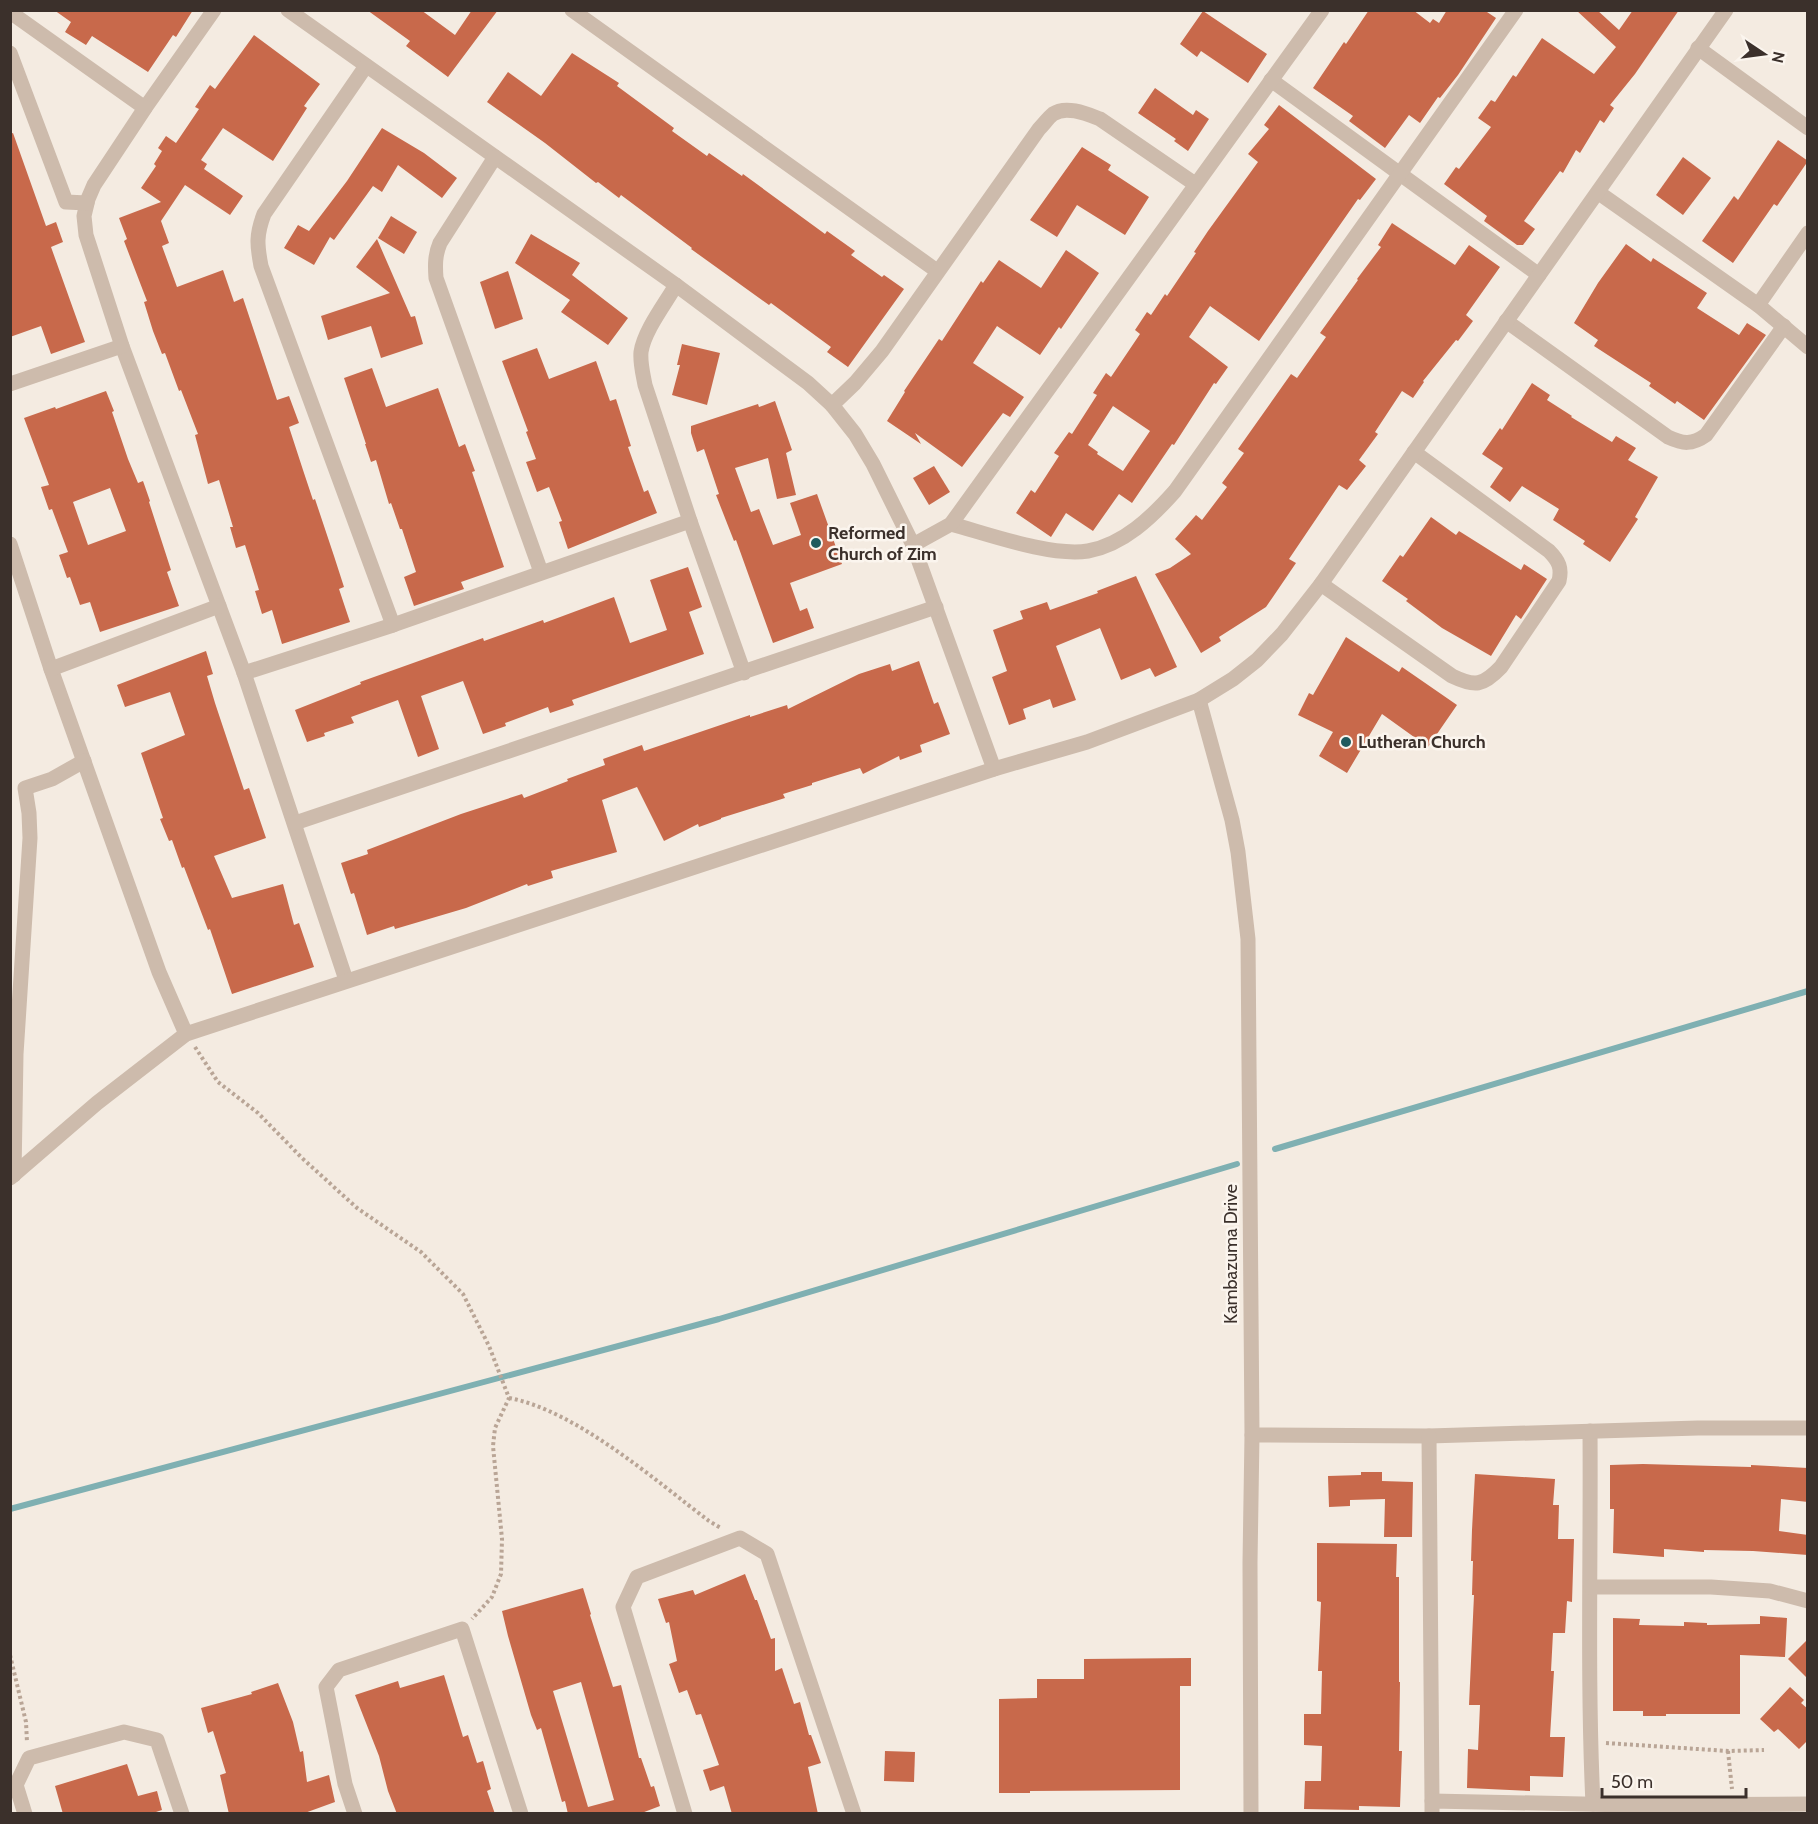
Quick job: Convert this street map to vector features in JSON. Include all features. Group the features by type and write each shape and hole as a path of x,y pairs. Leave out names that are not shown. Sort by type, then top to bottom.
{"street":[{"path":"214,10 94,185 84,216 86,235 122,346 244,673 346,980"},
{"path":"288,10 676,285 808,383 832,405 855,434 873,464 913,545 994,769"},
{"path":"572,10 937,271"},
{"path":"913,545 951,524 1322,10"},
{"path":"951,524 1041,548 1087,551 1110,544 1136,529 1157,511 1175,491 1516,10"},
{"path":"12,1176 97,1103 186,1034 994,769 1087,742 1200,700 1233,679 1257,660 1282,634 1321,584 1599,193 1725,10"},
{"path":"10,12 145,108"},
{"path":"1698,48 1808,128"},
{"path":"10,54 66,202 87,203"},
{"path":"366,66 264,214 257,230 257,246 261,266 393,625"},
{"path":"1271,80 1539,275"},
{"path":"832,405 871,366 937,271 1054,113 1070,111 1085,113 1100,119 1195,184"},
{"path":"495,158 440,243 436,254 436,278 542,572"},
{"path":"1599,193 1758,305 1808,347"},
{"path":"1758,305 1808,233"},
{"path":"676,285 647,335 641,351 641,365 645,385 690,521 744,673"},
{"path":"1506,321 1668,437 1682,443 1695,442 1706,435 1784,326"},
{"path":"10,384 122,346"},
{"path":"1321,584 1452,676 1467,684 1480,684 1491,678 1501,667 1559,581 1562,570 1557,559 1549,551 1414,452"},
{"path":"244,673 393,625 690,521"},
{"path":"10,544 51,669 159,972 186,1034"},
{"path":"51,669 219,606"},
{"path":"295,823 936,607"},
{"name":"Kambazuma Drive","path":"1200,700 1232,820 1248,939 1252,1435 1251,1814"},
{"path":"12,1176 16,1054 30,838 29,813 18,788 52,779 84,761"},
{"path":"1252,1435 1429,1436 1808,1428"},
{"path":"1590,1431 1589,1656 1593,1804"},
{"path":"1429,1436 1432,1807 1808,1804"},
{"path":"685,1814 623,1607 637,1576 740,1538 767,1554 854,1814"},
{"path":"1591,1587 1711,1587 1770,1591 1808,1601"},
{"path":"355,1814 345,1784 326,1687 339,1670 462,1629 521,1814"},
{"path":"25,1814 16,1785 29,1758 124,1732 157,1740 182,1814"}],"path":[{"path":"186,1034 218,1082 258,1113 302,1158 357,1208 421,1252 463,1294 489,1346 509,1398 495,1428 493,1446 502,1539 501,1574 492,1597 462,1629"},
{"path":"509,1398 529,1401 612,1447 709,1521 740,1538"},
{"path":"10,1655 26,1722 29,1758"},
{"path":"1590,1742 1728,1751 1764,1750"},
{"path":"1728,1751 1734,1803"}],"building":[{"path":"54,10 193,10 176,37 173,35 148,72 92,36 86,45 65,32 71,22"},
{"path":"367,10 421,10 455,35 472,10 498,10 448,77 406,46 410,41"},
{"path":"1369,10 1413,10 1430,23 1433,19 1439,23 1447,10 1484,10 1496,18 1458,75 1440,98 1438,97 1420,123 1409,115 1385,148 1349,121 1353,116 1313,88"},
{"path":"1576,10 1597,10 1619,30 1633,10 1679,10 1635,74 1610,105 1614,108 1604,123 1600,120 1580,153 1576,150 1563,173 1560,171 1524,221 1535,229 1523,245 1517,245 1484,221 1487,216 1444,184 1456,167 1459,169 1491,127 1478,118 1491,100 1495,102 1513,75 1516,77 1542,38 1594,74 1616,47"},
{"path":"1203,11 1267,54 1248,83 1201,51 1197,57 1180,44"},
{"path":"254,35 320,84 304,106 307,108 273,161 223,128 201,160 207,164 204,169 243,196 230,215 185,185 161,221 169,243 162,246 177,287 223,270 234,302 243,298 277,400 289,396 299,423 289,427 344,587 339,589 350,622 282,644 272,610 262,614 255,591 259,590 245,545 236,548 230,527 233,527 219,480 208,484 195,435 198,434 165,353 162,354 153,331 144,302 147,301 124,241 127,239 119,218 161,202 141,188 156,166 154,164 162,151 158,148 166,136 176,143 199,109 195,107 210,85 215,89"},
{"path":"572,53 619,83 617,86 674,128 672,131 707,156 709,153 742,176 743,174 825,234 827,231 855,251 851,255 904,289 848,367 827,352 831,347 691,249 621,195 619,198 598,182 596,183 487,102 508,72 541,96"},
{"path":"1155,88 1193,115 1196,110 1209,119 1188,151 1174,141 1176,139 1138,113"},
{"path":"1279,105 1376,179 1360,200 1358,199 1259,341 1210,306 1189,337 1228,367 1216,384 1214,383 1174,445 1172,444 1132,503 1119,494 1093,531 1066,513 1051,537 1016,513 1031,490 1035,493 1059,456 1054,453 1069,432 1072,434 1097,395 1093,393 1106,373 1111,377 1140,334 1135,330 1147,312 1151,315 1165,294 1167,296 1208,231 1258,162 1248,154 1269,129 1264,125","holes":["1113,406 1150,431 1123,471 1097,454 1098,452 1088,445"]},
{"path":"382,128 424,153 457,178 442,198 398,165 382,192 373,186 334,240 330,237 314,265 284,248 298,225 309,231 347,181"},
{"path":"13,133 46,226 56,222 63,242 51,247 85,342 51,354 41,326 10,337 10,134"},
{"path":"1778,140 1808,161 1777,206 1774,204 1733,263 1702,241 1734,196 1738,200"},
{"path":"1082,147 1111,165 1108,170 1149,197 1125,235 1077,205 1057,237 1030,220"},
{"path":"1683,157 1711,178 1683,215 1656,195"},
{"path":"391,216 417,232 404,254 378,238"},
{"path":"1392,223 1455,265 1469,245 1500,267 1466,315 1473,321 1423,381 1413,398 1402,391 1375,432 1378,434 1359,460 1366,466 1347,490 1339,485 1289,559 1296,563 1266,607 1219,637 1221,641 1201,653 1155,574 1170,568 1191,554 1175,539 1196,515 1202,520 1227,487 1222,483 1244,453 1238,449 1291,374 1297,378 1326,337 1320,333 1381,247 1378,245"},
{"path":"531,234 580,263 572,275 628,318 608,345 561,312 570,300 515,263"},
{"path":"377,239 411,317 415,316 423,344 381,358 371,326 328,340 321,316 390,293 356,267"},
{"path":"1626,244 1651,262 1653,258 1707,293 1697,308 1739,335 1747,323 1766,335 1704,420 1677,401 1675,404 1649,386 1651,383 1594,346 1598,340 1574,323 1598,283"},
{"path":"1066,250 1099,273 1061,329 1059,327 1040,355 997,326 973,363 1024,397 1010,417 1003,413 962,467 915,433 921,444 887,421 939,339 942,341 981,281 983,283 999,260 1041,288"},
{"path":"508,271 523,319 495,329 480,282"},
{"path":"682,344 720,353 707,405 672,395 680,365 677,365"},
{"path":"537,348 549,379 596,361 610,401 616,399 631,446 628,447 644,492 648,490 657,513 568,549 559,522 562,521 549,487 537,492 526,462 536,459 502,361"},
{"path":"372,368 386,407 438,388 459,447 465,444 475,471 472,472 504,567 461,582 464,589 414,606 404,577 416,572 402,529 400,529 391,503 389,504 376,460 371,462 344,378"},
{"path":"1532,383 1550,395 1547,400 1571,417 1612,442 1616,436 1636,448 1628,460 1658,477 1635,517 1638,519 1610,562 1583,544 1585,541 1553,520 1559,509 1522,486 1510,502 1490,487 1503,468 1482,454 1500,428 1502,430"},
{"path":"106,391 128,459 138,483 143,481 150,501 171,570 167,572 179,606 100,632 90,602 80,605 59,555 68,552 41,487 49,485 24,418 55,407 56,409","holes":["110,488 126,531 88,545 73,502"]},
{"path":"775,401 792,450 786,453 796,495 777,499 768,458 735,468 751,512 759,509 773,545 801,535 790,503 817,494 842,564 790,583 800,611 807,608 814,628 773,643 736,540 734,541 716,495 719,494 704,449 697,452 691,426 758,404 759,407"},
{"path":"934,466 950,492 929,505 913,478"},
{"path":"1431,517 1456,535 1459,531 1521,570 1524,564 1547,579 1521,619 1516,615 1491,656 1442,628 1406,601 1408,599 1382,581 1400,555 1403,557"},
{"path":"688,567 702,607 689,612 704,654 572,700 574,705 550,713 548,707 483,734 463,681 421,696 439,749 418,757 398,700 351,717 354,723 324,733 325,736 307,742 295,710 361,684 360,682 483,638 484,641 543,620 544,623 614,597 630,643 667,630 650,580"},
{"path":"1136,576 1177,667 1155,677 1150,668 1121,680 1100,628 1056,646 1076,700 1053,708 1050,699 1023,709 1026,719 1009,725 992,677 1007,671 993,630 1023,619 1020,611 1047,602 1050,610 1098,593 1097,591"},
{"path":"1346,637 1399,672 1402,667 1457,705 1428,747 1382,714 1347,773 1319,756 1333,732 1298,715 1309,693 1313,695"},
{"path":"206,651 213,674 207,676 215,703 244,790 249,788 266,838 214,856 232,898 283,884 294,925 299,923 314,967 232,994 210,929 208,930 184,867 182,868 172,840 169,841 160,819 163,818 141,753 185,735 170,692 125,707 117,685"},
{"path":"919,661 934,704 938,702 950,734 920,745 922,752 900,760 899,756 863,774 860,768 812,783 812,785 783,794 785,798 699,827 698,824 664,841 637,787 602,800 617,852 551,871 553,878 528,886 527,884 466,908 367,935 354,893 351,894 341,863 368,854 367,850 461,814 522,794 524,798 605,765 603,759 642,745 644,751 750,715 750,717 787,705 788,709 859,674 890,664 892,671"},
{"path":"1610,1465 1808,1468 1808,1502 1781,1499 1779,1531 1808,1535 1808,1555 1664,1549 1664,1557 1613,1553 1614,1509 1610,1509"},
{"path":"1361,1472 1382,1472 1382,1481 1413,1482 1412,1537 1384,1537 1385,1499 1350,1500 1350,1506 1329,1507 1328,1476 1361,1475"},
{"path":"1475,1474 1555,1479 1553,1505 1559,1505 1558,1539 1574,1539 1572,1602 1567,1601 1565,1633 1553,1633 1551,1671 1554,1671 1550,1737 1565,1737 1563,1777 1530,1776 1530,1791 1467,1788 1468,1749 1478,1750 1480,1705 1469,1705 1474,1595 1472,1595 1473,1561 1471,1561"},
{"path":"1317,1543 1397,1544 1399,1751 1402,1751 1400,1807 1359,1806 1359,1810 1304,1809 1305,1781 1321,1781 1322,1746 1304,1745 1304,1714 1321,1714 1322,1671 1318,1671 1321,1602 1317,1601"},
{"path":"745,1574 771,1639 775,1638 775,1671 782,1668 794,1704 800,1702 809,1735 811,1735 821,1763 808,1767 818,1814 732,1814 724,1786 710,1791 703,1770 719,1765 701,1714 696,1715 687,1690 679,1693 669,1664 677,1661 669,1622 666,1623 658,1599 693,1590 695,1595"},
{"path":"583,1588 613,1687 621,1685 639,1758 641,1758 651,1787 654,1786 660,1806 639,1814 568,1814 565,1801 562,1802 541,1728 537,1730 531,1715 502,1611","holes":["581,1682 614,1800 588,1807 553,1691"]},
{"path":"1760,1616 1787,1618 1785,1657 1740,1655 1740,1714 1643,1716 1643,1711 1613,1711 1613,1618 1640,1619 1639,1625 1684,1626 1684,1622 1707,1623 1707,1625 1760,1624"},
{"path":"1808,1639 1808,1679 1788,1659"},
{"path":"1191,1658 1191,1686 1180,1686 1180,1790 999,1793 999,1699 1037,1698 1037,1679 1084,1679 1084,1659"},
{"path":"444,1675 463,1737 468,1735 477,1763 483,1761 491,1789 487,1791 495,1814 397,1814 388,1791 379,1756 355,1695 398,1681 400,1688"},
{"path":"278,1683 293,1722 300,1752 303,1751 307,1782 329,1775 335,1802 302,1814 229,1814 220,1775 226,1773 213,1731 208,1733 201,1708 252,1694 251,1692"},
{"path":"1790,1687 1804,1700 1801,1703 1808,1709 1808,1740 1799,1749 1778,1729 1774,1732 1760,1719"},
{"path":"885,1751 915,1752 914,1782 884,1781"},
{"path":"127,1764 138,1796 157,1791 162,1810 150,1814 63,1814 55,1786"}],"waterway":[{"path":"1275,1149 1808,991"},
{"path":"10,1509 719,1319 1237,1164"}],"place":[{"name":"Reformed Church of Zim","path":"816,543"},
{"name":"Lutheran Church","path":"1346,742"}]}
